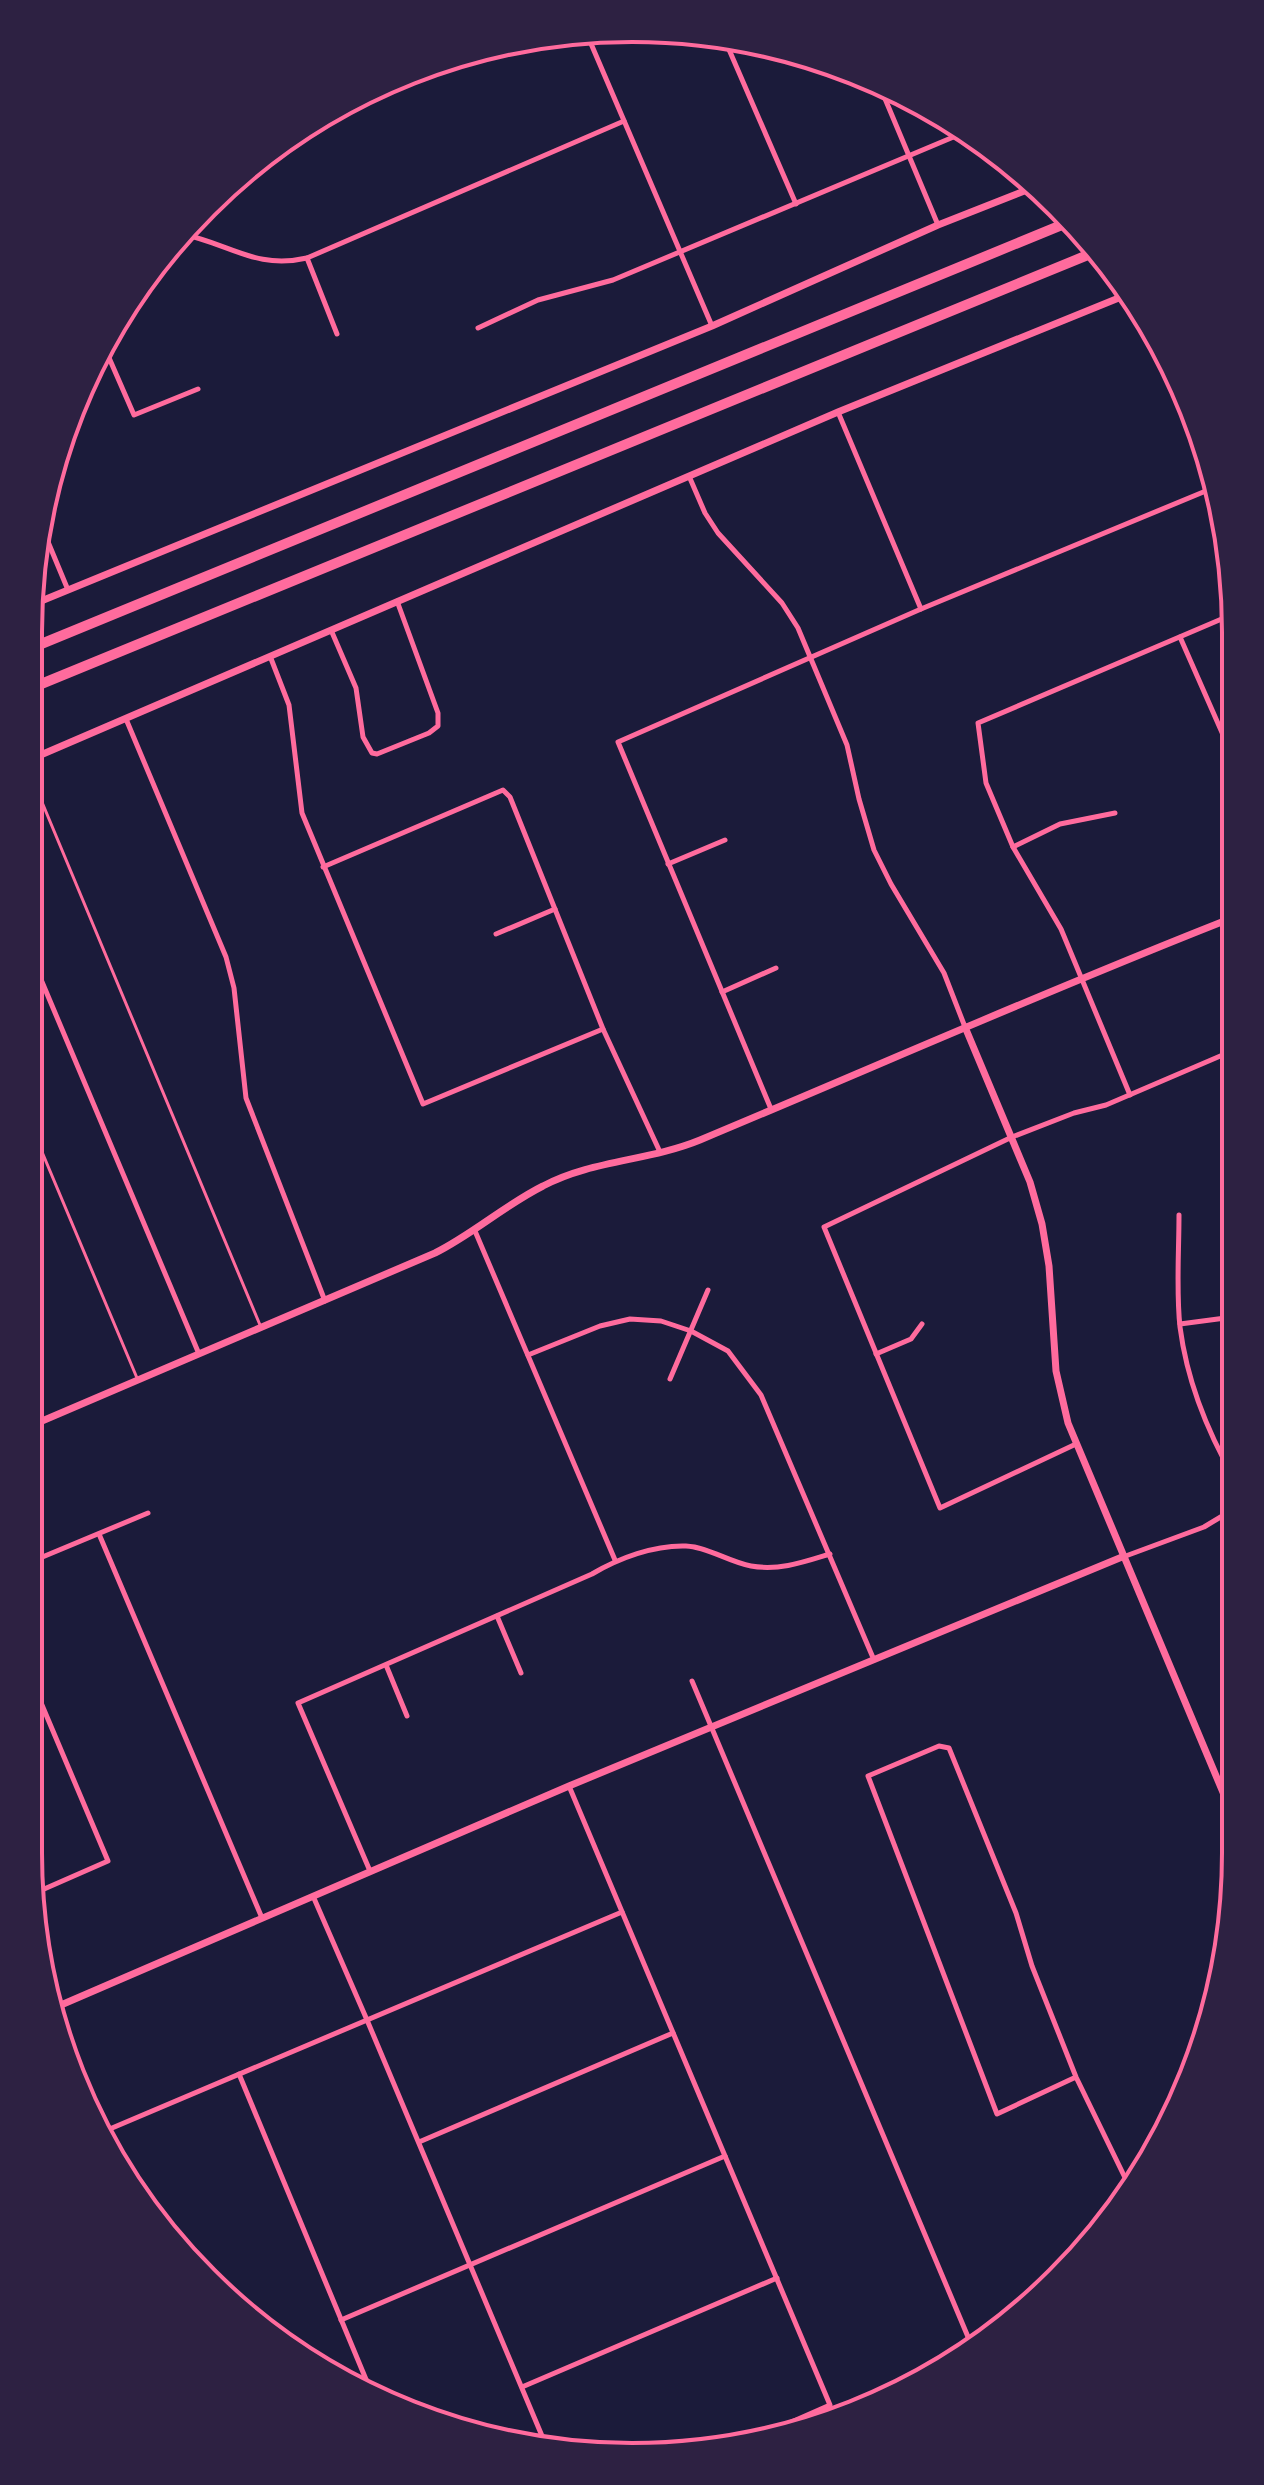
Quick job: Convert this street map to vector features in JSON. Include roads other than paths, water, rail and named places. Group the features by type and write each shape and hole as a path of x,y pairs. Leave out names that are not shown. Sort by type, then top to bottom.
{"highway":[{"path":"42,644 1060,226"},
{"path":"42,684 1086,256"}],"street":[{"path":"591,43 712,326"},
{"path":"729,50 796,204"},
{"path":"886,100 938,225"},
{"path":"194,237 258,260 278,262 307,258 624,121"},
{"path":"478,328 538,300 613,280 954,137"},
{"path":"43,601 712,326 938,225 1024,191"},
{"path":"307,258 337,334"},
{"path":"42,755 838,412 1119,298"},
{"path":"109,359 134,415 198,389"},
{"path":"838,412 921,609"},
{"path":"689,476 705,513 718,533 782,603 798,628 847,745 874,850 944,973 1012,1137 1042,1224 1049,1266 1056,1371 1076,1444 1222,1791"},
{"path":"771,1109 618,742 921,609 1205,491"},
{"path":"49,543 69,591"},
{"path":"330,630 356,688 363,737 372,753 377,754 429,733 438,726 438,713 397,601"},
{"path":"1130,1095 1061,929 1013,847 986,783 978,723 1222,619"},
{"path":"1180,637 1222,733"},
{"path":"269,656 289,705 302,813 423,1104 603,1029"},
{"path":"126,719 226,957 234,988 246,1098 325,1302"},
{"path":"323,867 503,790 510,797 603,1029 660,1152"},
{"path":"1013,847 1060,824 1115,813"},
{"path":"668,864 725,840"},
{"path":"496,934 555,909"},
{"path":"42,1422 435,1253 559,1178 588,1167 688,1145 1080,977 1222,922"},
{"path":"722,992 776,968"},
{"path":"42,982 199,1354"},
{"path":"1076,1444 940,1508 824,1227 1012,1137 1074,1113 1106,1105 1222,1055"},
{"path":"1179,1215 1180,1324 1189,1377 1213,1442 1222,1457"},
{"path":"475,1231 615,1560"},
{"path":"670,1379 708,1290"},
{"path":"528,1355 600,1326 630,1319 661,1321 691,1331 728,1351 761,1395 874,1660"},
{"path":"1180,1324 1222,1320"},
{"path":"876,1354 911,1339 922,1324"},
{"path":"42,1557 148,1513"},
{"path":"62,2005 569,1786 1122,1557 1204,1527 1222,1516"},
{"path":"99,1534 262,1918"},
{"path":"370,1871 298,1703 592,1574 615,1560 687,1546 751,1566 790,1567 830,1554"},
{"path":"497,1616 521,1673"},
{"path":"386,1665 407,1716"},
{"path":"692,1681 968,2338"},
{"path":"42,1705 108,1861 43,1890"},
{"path":"1076,2077 997,2114 868,1776 939,1746 949,1748 1016,1913 1032,1966 1076,2077 1125,2178"},
{"path":"569,1786 830,2405 798,2419"},
{"path":"313,1896 542,2436"},
{"path":"111,2129 622,1912"},
{"path":"419,2142 673,2033"},
{"path":"239,2074 366,2379"},
{"path":"341,2320 725,2156"},
{"path":"522,2387 777,2278"}],"lane":[{"path":"42,802 118,991 262,1328"},
{"path":"42,1152 139,1381"}]}
